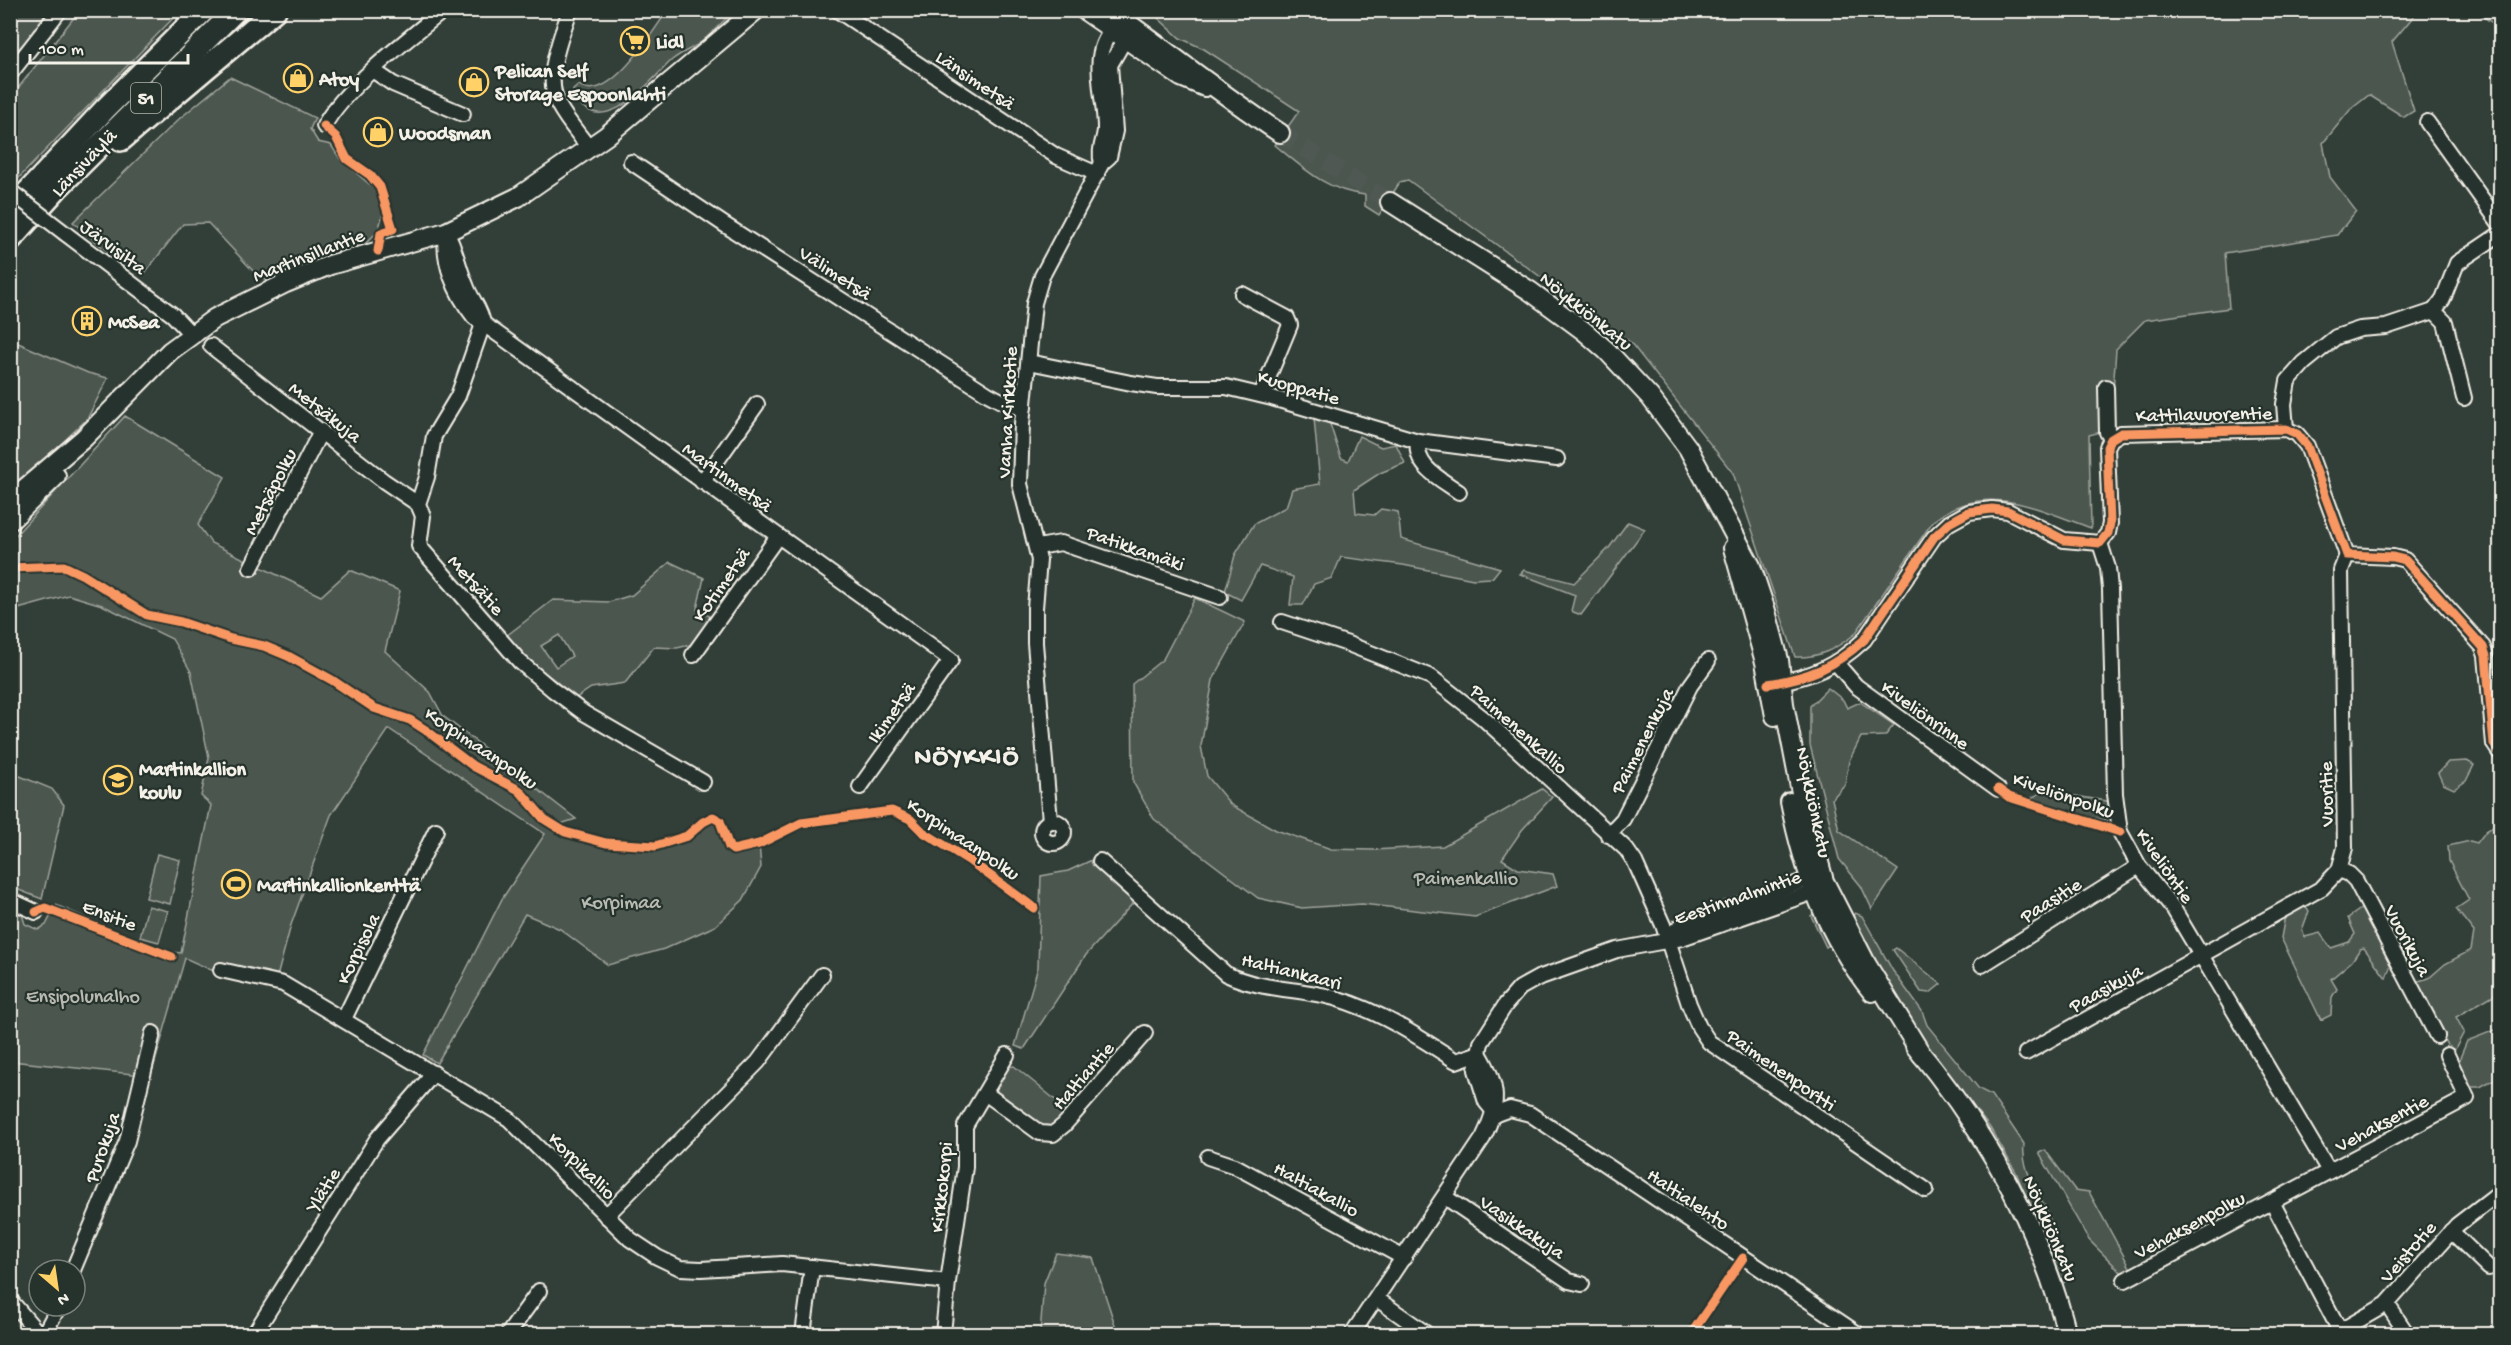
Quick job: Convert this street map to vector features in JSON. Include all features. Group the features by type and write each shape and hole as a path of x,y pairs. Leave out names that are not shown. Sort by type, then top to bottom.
{"highway":[{"path":"105,109 189,10"},
{"name":"Länsiväylä","path":"10,211 105,109 204,10"},
{"name":"Länsiväylä","path":"10,240 58,187 236,10"},
{"path":"58,187 133,131 275,10"}],"main road":[{"name":"Martinsillantie","path":"716,42 744,10"},
{"name":"Martinsillantie","path":"10,501 84,438 149,371 191,334 215,318 286,283 330,266 446,231 518,197 589,148 756,10"},
{"path":"1084,10 1120,22 1189,66 1221,94 1280,133"},
{"name":"Nöykkiönkatu","path":"1390,202 1546,302 1607,351 1650,397 1677,432 1751,566 1762,600 1779,660 1775,683 1790,804 1816,884 1922,1055 1972,1121 2021,1203 2055,1290 2067,1335"},
{"name":"Martinsillantie","path":"10,521 60,472 84,438"}],"street":[{"path":"10,74 60,10"},
{"path":"324,126 333,109 444,10"},
{"path":"570,10 557,52 553,87 558,104 589,148"},
{"name":"Länsimetsä","path":"837,10 1056,156 1099,168"},
{"name":"Vanha Kirkkotie","path":"1050,821 1035,643 1038,547 1031,531 1020,484 1024,407 1034,303 1042,276 1099,168 1105,131 1099,64 1120,22"},
{"path":"374,71 393,84 464,114"},
{"path":"2427,122 2500,224"},
{"name":"Välimetsä","path":"631,162 724,225 988,394 1009,405 1024,407"},
{"name":"Järvisilta","path":"10,191 173,315 191,334"},
{"name":"Martinmetsä","path":"446,231 444,250 459,294 474,317 951,660"},
{"path":"2286,429 2284,404 2288,381 2304,363 2336,337 2360,329 2386,327 2434,311 2443,299 2457,263 2500,234"},
{"path":"1242,294 1287,318 1290,325 1261,395"},
{"path":"2434,311 2445,322 2464,398"},
{"name":"Metsätie","path":"483,324 458,396 434,436 427,477 418,504 423,516 419,546 520,662 584,713 703,782"},
{"name":"Metsäkuja","path":"211,346 384,481 418,504"},
{"name":"Kuoppatie","path":"1029,362 1157,387 1226,387 1418,441 1557,459"},
{"path":"2106,387 2107,432 2111,439"},
{"path":"702,482 758,404"},
{"name":"Kattilavuorentie","path":"2100,543 2108,533 2110,523 2106,459 2111,439 2121,433 2286,429 2297,434 2307,446 2346,555"},
{"name":"Metsäpolku","path":"251,568 321,431"},
{"path":"1418,441 1417,451 1425,468 1459,492"},
{"path":"1775,683 1814,674 1837,664 1864,640 1934,537 1959,516 1992,509 2008,511 2064,540 2100,543"},
{"name":"Kotimetsä","path":"693,655 777,536"},
{"name":"Patikkamäki","path":"1038,547 1061,543 1220,597"},
{"name":"Kiveliöntie","path":"2100,543 2108,568 2110,591 2116,818 2120,832 2139,866 2173,908 2329,1171"},
{"path":"2346,555 2393,557 2405,560 2478,639 2486,656 2494,744 2500,753"},
{"name":"Vuoritie","path":"2339,870 2345,848 2341,570 2346,555"},
{"name":"Paimenenkallio","path":"1282,622 1431,677 1483,718 1608,835 1626,849 1635,862 1667,939"},
{"name":"Ikimetsä","path":"860,786 951,660"},
{"name":"Paimenenkuja","path":"1608,835 1623,819 1690,686 1708,661"},
{"name":"Kiveliönrinne","path":"1837,664 1856,686 1998,789"},
{"name":"Korpisola","path":"344,1019 436,830"},
{"name":"Haltiankaari","path":"1100,861 1226,974 1252,983 1338,999 1407,1030 1456,1061 1479,1053"},
{"name":"Paasitie","path":"1982,965 2139,866"},
{"path":"2202,956 2322,888 2339,870"},
{"name":"Vuorikuja","path":"2339,870 2349,874 2356,881 2437,1036"},
{"name":"Eestinmalmintie","path":"1496,1114 1486,1102 1476,1070 1481,1043 1510,998 1529,983 1617,950 1682,938 1816,884"},
{"path":"10,900 36,912"},
{"name":"Paimenenportti","path":"1667,939 1698,1027 1709,1042 1926,1190"},
{"name":"Paasikuja","path":"2026,1053 2202,956"},
{"name":"Korpikallio","path":"221,970 283,984 508,1119 606,1216 639,1245 680,1268 701,1269 758,1264 812,1267 948,1282"},
{"path":"606,1216 759,1062 822,975"},
{"name":"Purokuja","path":"78,1258 127,1141 153,1033"},
{"name":"Haltiantie","path":"985,1093 1040,1133 1053,1134 1145,1033"},
{"name":"Kirkkokorpi","path":"943,1335 948,1282 965,1167 965,1126 1007,1055"},
{"name":"Vehaksentie","path":"2272,1202 2467,1098 2447,1055"},
{"name":"Ylätie","path":"254,1335 376,1139 434,1073"},
{"name":"Haltialehto","path":"1496,1114 1510,1109 1530,1114 1858,1335"},
{"path":"1352,1335 1445,1197 1496,1114"},
{"name":"Haltiakallio","path":"1208,1157 1235,1166 1404,1258"},
{"name":"Veistotie","path":"2337,1333 2387,1304 2468,1214 2500,1192"},
{"name":"Vasikkakuja","path":"1445,1197 1569,1281 1582,1284"},
{"path":"2272,1202 2337,1333"},
{"name":"Vehaksenpolku","path":"2126,1280 2272,1202"},
{"path":"2451,1231 2489,1268"},
{"path":"803,1335 812,1267"},
{"path":"508,1335 539,1291"},
{"path":"1377,1299 1427,1335"},
{"path":"10,1300 39,1335"},
{"path":"2387,1304 2407,1335"},
{"path":"44,1335 53,1318"}],"green space":[{"path":"11,10 47,11 26,41 11,57"},
{"path":"1160,10 2418,11 2392,42 2414,111 2404,117 2369,95 2350,110 2323,143 2330,177 2356,211 2337,235 2225,253 2229,308 2145,320 2116,349 2113,392 2102,408 2101,432 2089,435 2091,528 2051,513 2011,502 1991,500 1972,502 1952,509 1933,521 1855,634 1827,652 1795,657 1733,473 1631,343 1408,180 1400,182 1379,215 1365,206 1365,195 1339,189 1317,178 1275,145 1299,111 1204,49 1180,38 1157,17"},
{"path":"79,11 180,11 15,182 11,179 11,97"},
{"path":"217,11 223,11 11,229 11,221 20,210"},
{"path":"667,11 734,11 704,40 672,60 623,105 612,111 601,113 590,111 581,105 573,90 579,85 591,89 603,85 616,76 641,49"},
{"path":"2489,11 2500,11 2500,28 2481,15"},
{"path":"230,77 315,118 310,129 318,142 331,145 340,159 376,190 384,210 378,231 360,249 266,280 255,273 208,223 183,224 144,274 108,252 73,222 179,119"},
{"path":"11,340 88,373 108,378 87,419 11,492"},
{"path":"125,416 225,477 198,525 211,543 321,596 350,570 400,591 385,651 430,692 443,716 576,819 554,826 582,838 639,845 673,841 686,836 704,821 717,818 725,831 729,847 733,850 759,844 761,867 743,900 715,926 664,949 608,965 560,929 525,914 437,1063 423,1055 502,899 545,834 389,729 331,815 291,925 277,977 218,973 185,958 151,1076 11,1061 11,906 22,914 25,924 38,930 46,925 56,905 164,951 181,953 211,805 201,796 209,758 191,672 172,639 102,605 69,595 11,611 11,540"},
{"path":"1314,418 1329,421 1341,458 1348,461 1359,436 1381,447 1396,444 1405,463 1380,473 1354,490 1356,513 1374,515 1381,509 1398,512 1401,539 1500,568 1492,578 1473,579 1403,565 1341,557 1332,578 1314,584 1303,605 1290,605 1293,577 1260,566 1241,600 1225,592 1235,555 1254,524 1286,507 1292,489 1320,484"},
{"path":"1628,522 1645,529 1581,615 1571,611 1575,595 1520,574 1524,570 1574,583 1609,548"},
{"path":"670,562 704,578 697,609 711,617 694,644 677,648 654,647 625,683 591,688 573,700 556,681 528,661 506,636 553,600 609,602 632,595","holes":["559,635 572,656 556,667 541,646"]},
{"name":"Paimenkallio","path":"1195,598 1245,622 1213,680 1201,746 1207,776 1231,805 1276,830 1331,849 1373,850 1443,846 1542,789 1552,797 1522,830 1502,859 1518,869 1553,874 1557,886 1475,917 1362,904 1302,908 1258,898 1154,819 1133,782 1132,684 1163,659"},
{"path":"1828,688 1843,700 1847,708 1860,702 1894,725 1885,736 1861,737 1849,761 1845,784 1832,799 1839,830 1898,870 1872,909 1861,886 1839,859 1810,745 1810,706"},
{"path":"2467,761 2474,765 2466,781 2454,789 2443,784 2438,773 2448,762"},
{"path":"10,772 52,789 64,805 42,899 11,887"},
{"path":"2044,791 2112,802 2111,821 2076,814 2031,798"},
{"path":"2499,823 2500,991 2456,1017 2464,1032 2452,1055 2415,982 2429,978 2445,964 2471,950 2474,932 2456,909 2469,900 2449,861 2448,846 2470,841 2477,843 2486,831"},
{"path":"157,854 180,860 170,904 146,898"},
{"path":"1092,860 1134,902 1086,955 1024,1049 1015,1046 1038,967 1041,876 1068,871"},
{"path":"2304,903 2309,911 2302,930 2305,937 2320,933 2331,948 2349,942 2355,934 2348,918 2362,908 2391,965 2386,978 2364,948 2360,949 2352,961 2331,979 2337,989 2332,997 2331,1015 2321,1020 2281,938 2285,916"},
{"path":"148,906 168,911 159,942 140,937"},
{"path":"1816,911 1830,944 1826,947 1811,916"},
{"path":"1855,913 1862,916 1893,971 1922,1011 1927,1025 1979,1089 1991,1095 2024,1144 2027,1170 2046,1209 2058,1245 2066,1281 2062,1284 2016,1172 1990,1128 1927,1048 1882,979 1851,918"},
{"path":"1896,948 1941,984 1930,993 1921,992 1893,950"},
{"path":"2500,1028 2500,1076 2480,1087 2471,1087 2457,1065 2467,1041"},
{"path":"1014,1066 1069,1111 1054,1127 1043,1130 1000,1099 996,1088 1008,1067"},
{"path":"2045,1150 2075,1190 2089,1192 2132,1271 2124,1275 2089,1240 2039,1153"},
{"path":"1056,1253 1093,1258 1118,1334 1040,1334 1044,1283"}],"tunnel":[{"path":"1280,133 1390,202"}],"cycle path":[{"path":"324,126 336,137 347,159 370,175 380,187 393,229 381,233 378,251"},
{"path":"1768,684 1820,670 1853,650 1864,640 1934,537 1949,523 1969,512 1992,509 2008,511 2064,540 2100,543 2108,533 2110,523 2107,447 2111,439 2121,433 2286,429 2297,434 2307,446 2347,555 2393,557 2405,560 2483,647 2486,656 2494,744 2500,753"},
{"name":"Korpimaanpolku","path":"10,568 64,566 83,575 147,615 181,622 231,639 264,646 288,656 332,680 374,708 410,720 473,766 519,790 544,819 565,832 606,843 655,846 687,836 703,822 713,817 720,821 729,847 733,850 759,844 801,823 892,811 910,819 923,832 970,861 1034,908"},
{"name":"Kiveliönpolku","path":"1998,789 2009,797 2120,832"},
{"name":"Ensitie","path":"36,912 45,908 172,957"},
{"path":"1691,1334 1743,1258"}],"place":[{"name":"Lidl","path":"635,41"},
{"name":"Atoy","path":"298,78"},
{"name":"Pelican Self Storage Espoonlahti","path":"474,82"},
{"name":"Woodsman","path":"378,132"},
{"name":"McSea","path":"87,321"},
{"name":"Martinkallion koulu","path":"118,780"},
{"name":"Martinkallionkenttä","path":"236,884"}],"district":[{"name":"NÖYKKIÖ","path":"967,754"}],"park label":[{"name":"Korpimaa","path":"621,901"},
{"name":"Ensipolunalho","path":"83,995"}]}
